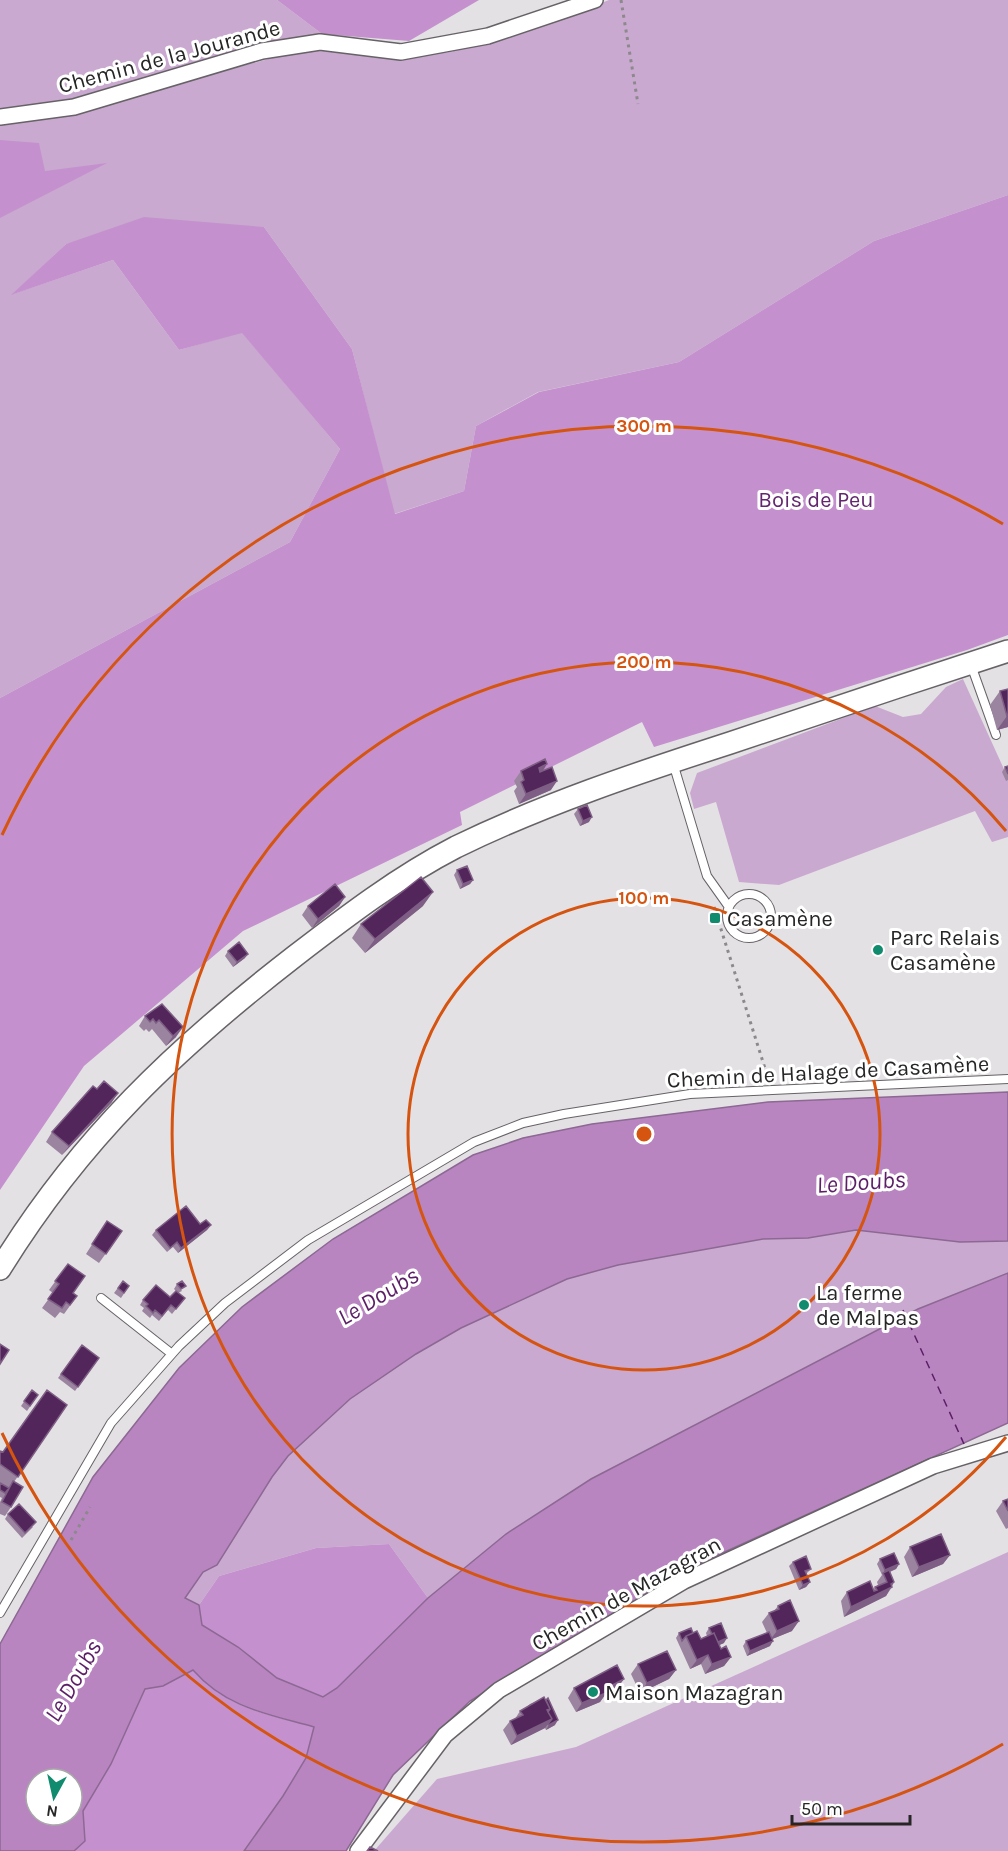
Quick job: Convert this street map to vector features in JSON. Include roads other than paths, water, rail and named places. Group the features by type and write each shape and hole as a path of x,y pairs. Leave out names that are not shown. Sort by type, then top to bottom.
{"main road":[{"path":"0,1269 25,1228 65,1174 142,1086 215,1018 360,905 405,875 458,847 583,793 672,761 931,683 970,663 1008,651"}],"street":[{"name":"Chemin de la Jourande","path":"0,117 74,107 262,51 320,42 401,52 488,36 595,0"},
{"name":"Chemin de Mazagran","path":"358,1851 445,1735 499,1690 684,1581 933,1466 1008,1443"}],"lane":[{"path":"970,663 996,735"},
{"path":"672,761 707,876 731,904"},
{"path":"747,894 766,902 771,916 762,934 748,938 736,933 728,921 731,904 747,894"},
{"name":"Chemin de Halage de Casamène","path":"0,1613 111,1423 172,1354 225,1303 308,1240 474,1142 523,1123 564,1114 690,1094 771,1088 1008,1079"},
{"path":"101,1298 172,1354"}],"water":[{"name":"Le Doubs","path":"1008,1092 1008,1241 960,1242 856,1230 808,1238 763,1239 618,1265 567,1279 461,1328 416,1354 350,1399 288,1456 272,1477 217,1565 203,1572 185,1598 199,1605 202,1625 238,1647 277,1678 323,1697 337,1688 428,1598 506,1534 591,1479 918,1309 1008,1273 1008,1423 696,1565 470,1701 393,1775 346,1851 244,1851 283,1796 306,1758 314,1727 264,1713 234,1701 219,1693 193,1670 163,1686 145,1689 111,1764 84,1809 84,1767 24,1767 24,1827 84,1826 85,1841 74,1851 0,1851 0,1644 93,1477 179,1368 242,1307 333,1239 473,1155 523,1138 592,1124 768,1102"}],"place":[{"name":"Casamène","path":"715,918"},
{"name":"Parc Relais Casamène","path":"878,950"},
{"name":"La ferme de Malpas","path":"804,1305"},
{"name":"Maison Mazagran","path":"593,1692"}],"park label":[{"name":"Bois de Peu","path":"816,499"}]}
